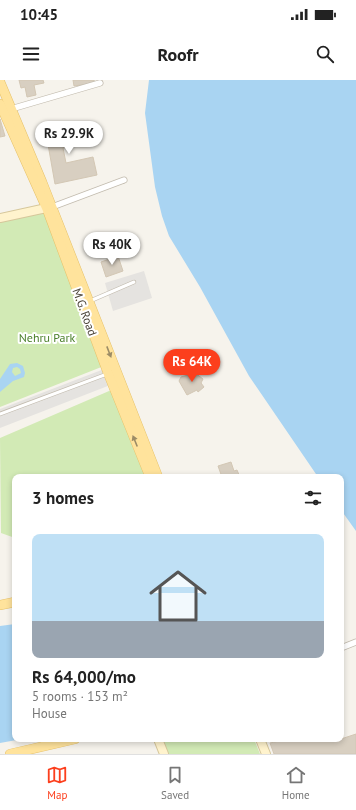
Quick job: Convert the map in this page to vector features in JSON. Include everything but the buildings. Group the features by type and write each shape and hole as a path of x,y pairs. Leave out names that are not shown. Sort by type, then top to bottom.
{"main road":[{"path":"0,82 49,208 90,301 157,474"},
{"name":"M.G. Road","path":"0,104 49,208 108,373 149,474"},
{"path":"0,605 12,603"},
{"path":"10,754 62,742"}],"street":[{"path":"11,109 100,83"},
{"path":"0,218 49,208 124,180"},
{"path":"344,647 356,642"},
{"path":"159,742 164,754"},
{"path":"261,742 266,754"}],"lane":[{"path":"90,301 134,282"},
{"path":"0,414 108,373"}],"green space":[{"name":"Nehru Park","path":"47,209 109,364 0,407 0,218"},
{"path":"116,388 146,474 12,474 12,537 1,533 0,438"},
{"path":"162,742 255,742 260,754 167,754"}],"shaded area":[{"path":"144,271 152,298 113,311 105,283"},
{"path":"112,366 118,382 0,428 0,409"}],"water":[{"path":"149,80 356,80 356,531 344,514 344,474 316,474 249,376 200,287 169,236 162,216 155,187 145,113"},
{"path":"17,363 23,366 25,373 24,377 13,381 0,392 0,379 10,364","holes":["17,367 20,369 21,373 15,376 12,372 13,368"]},
{"path":"12,624 12,741 0,743 0,626"}]}
